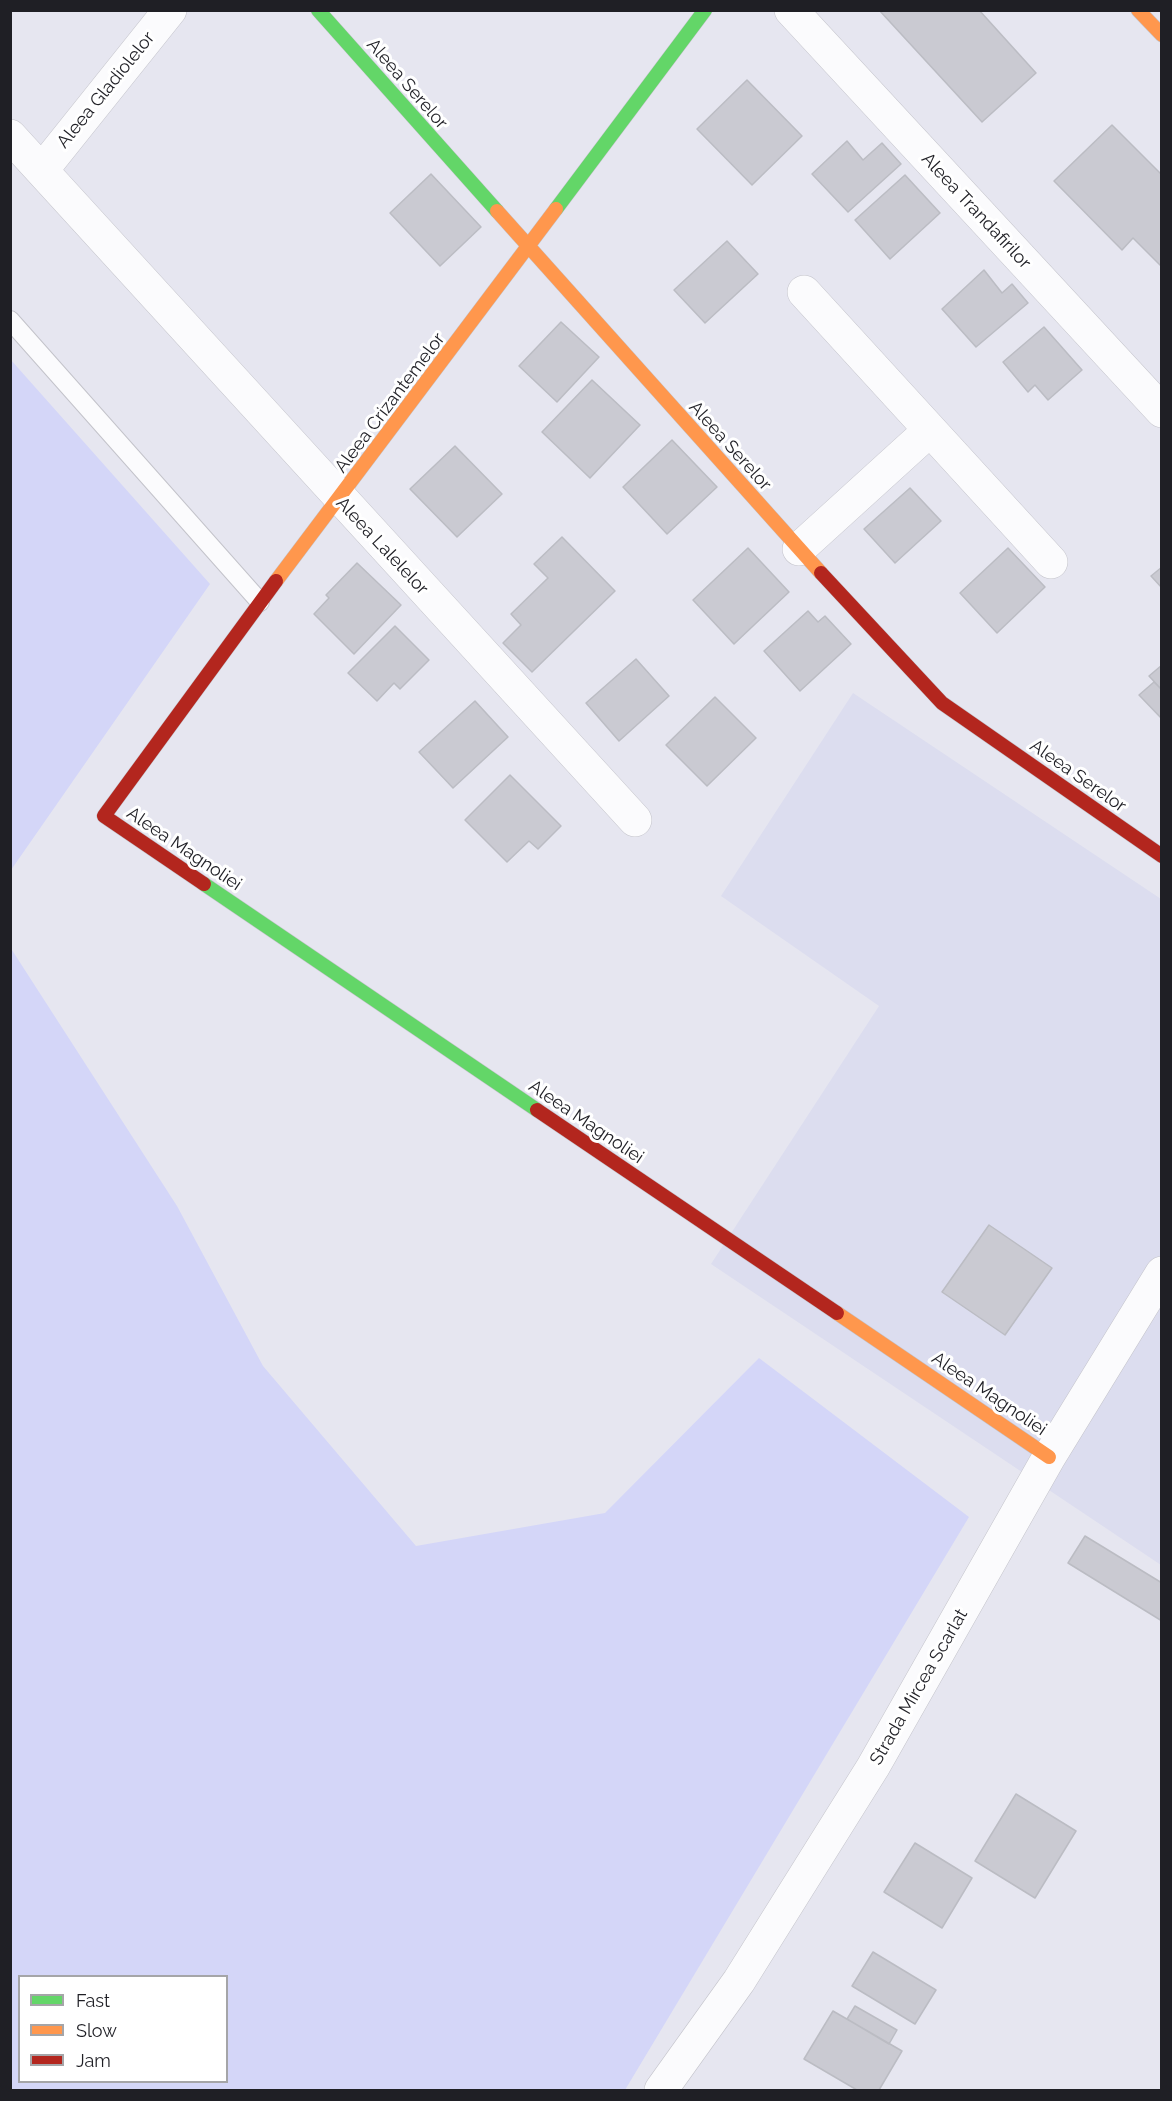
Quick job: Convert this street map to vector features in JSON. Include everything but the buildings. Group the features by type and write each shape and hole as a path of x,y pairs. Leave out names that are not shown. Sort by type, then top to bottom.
{"street":[{"name":"Aleea Gladiolelor","path":"42,170 170,10"},
{"name":"Aleea Serelor","path":"318,10 528,249 799,549 942,703 1161,856"},
{"name":"Aleea Crizantemelor","path":"104,816 260,602 528,249 705,10"},
{"name":"Aleea Trandafirilor","path":"791,10 1161,411"},
{"path":"1138,10 1161,35"},
{"name":"Aleea Lalelelor","path":"10,136 339,500 635,820"},
{"path":"804,292 1051,562"},
{"path":"799,549 930,430"},
{"name":"Aleea Magnoliei","path":"104,816 1049,1457"},
{"name":"Strada Mircea Scarlat","path":"661,2091 739,1981 873,1767 1049,1457 1161,1274"}],"lane":[{"path":"10,320 260,602"}],"shaded area":[{"path":"11,360 210,584 11,870"},
{"path":"853,693 1161,899 1161,1565 711,1264 879,1006 721,896"},
{"path":"10,947 177,1206 263,1366 416,1546 605,1513 759,1358 969,1517 625,2090 11,2090"}],"traffic: fast":[{"path":"318,10 497,211"},
{"path":"556,209 705,10"},
{"path":"204,884 537,1110"}],"traffic: slow":[{"path":"1138,10 1162,35"},
{"path":"276,581 556,209"},
{"path":"497,211 821,573"},
{"path":"837,1313 1049,1457"}],"traffic: jam":[{"path":"821,573 942,703 1162,856"},
{"path":"204,884 104,816 276,581"},
{"path":"537,1110 837,1313"}]}
